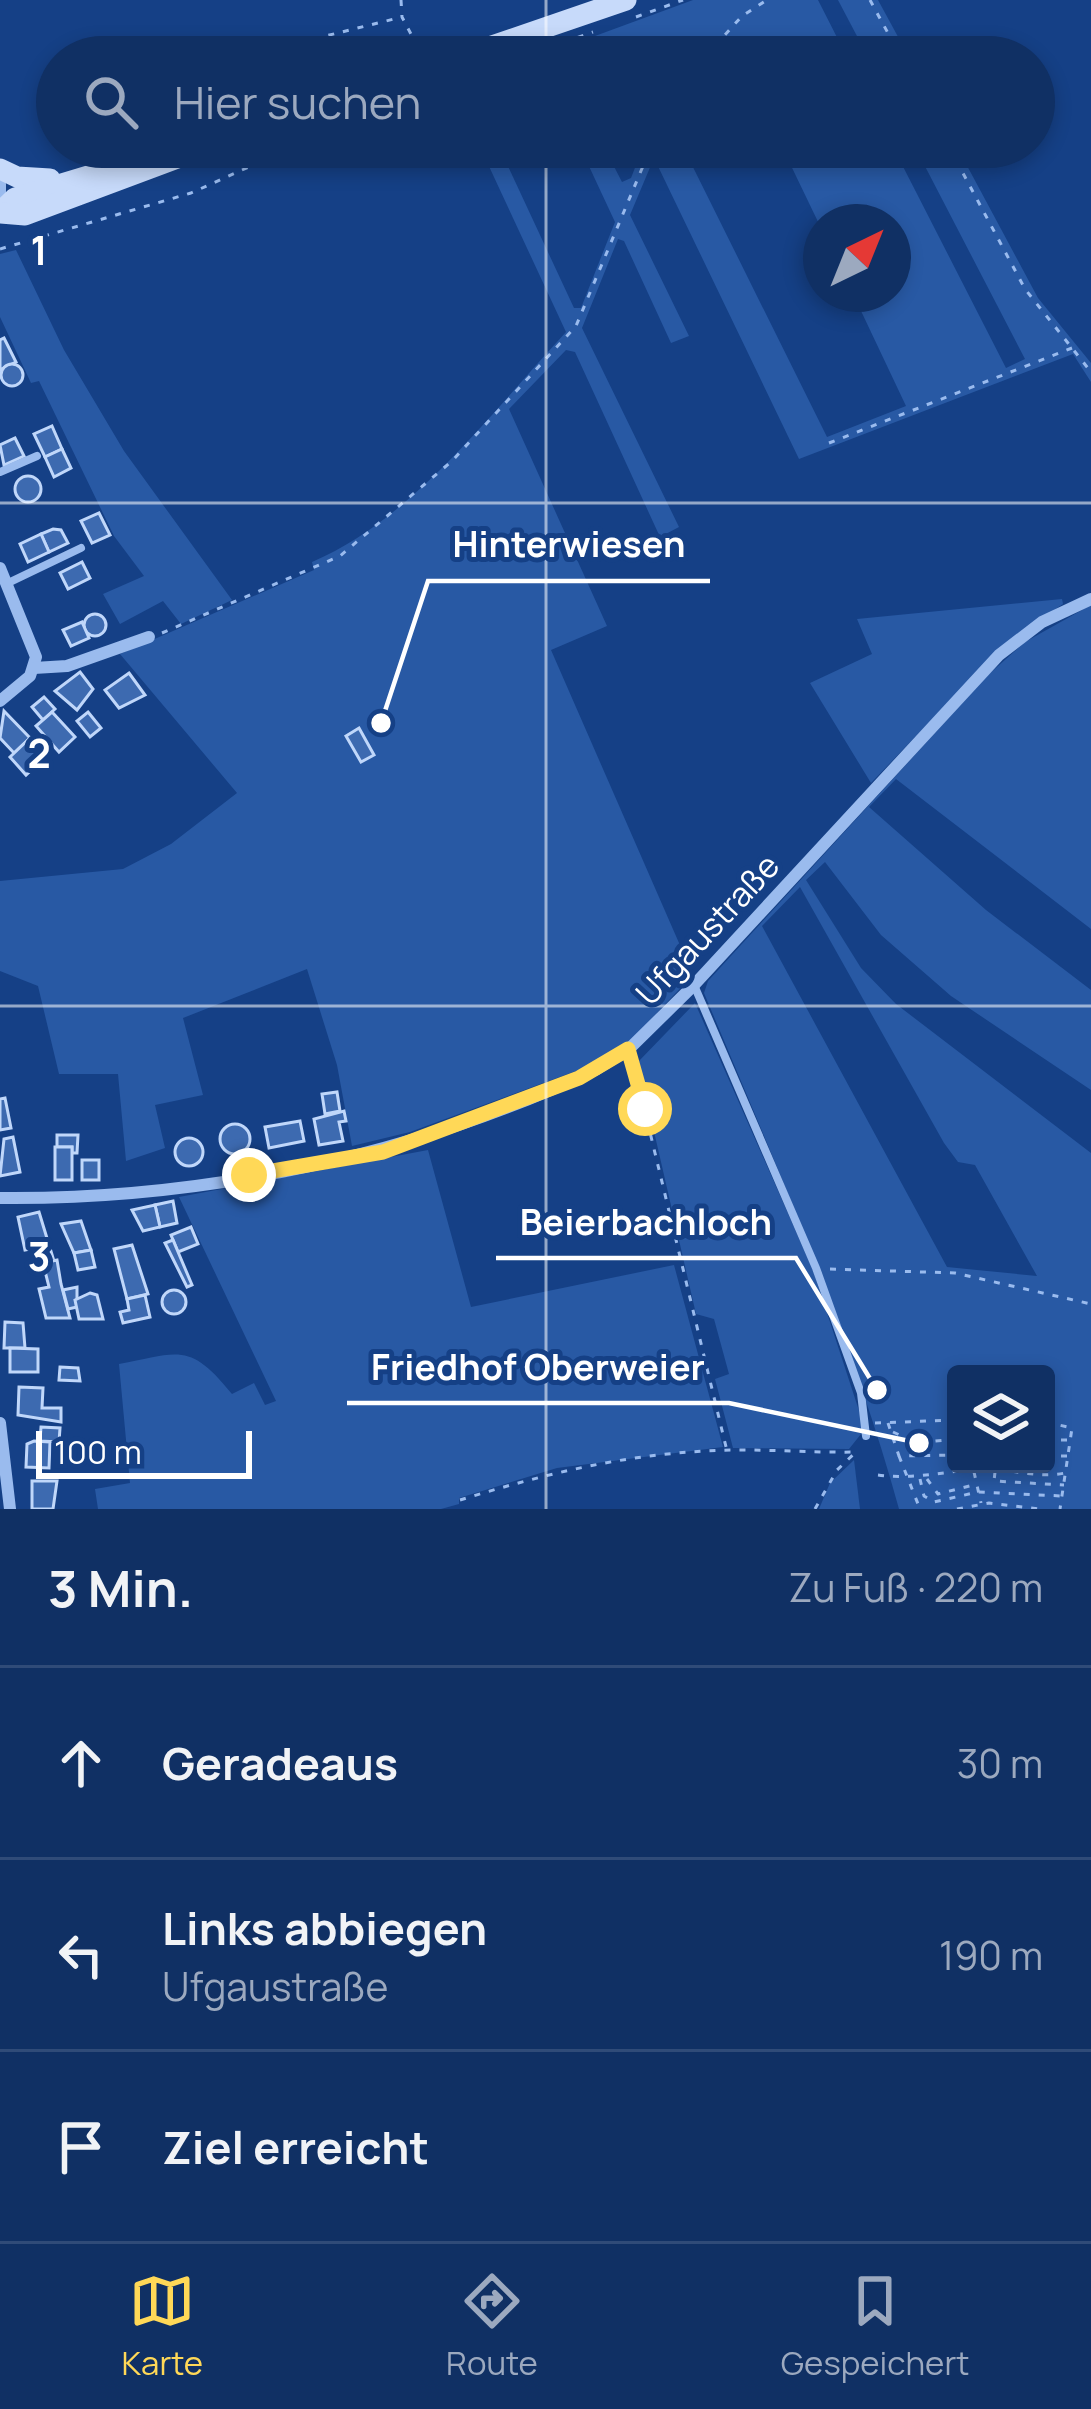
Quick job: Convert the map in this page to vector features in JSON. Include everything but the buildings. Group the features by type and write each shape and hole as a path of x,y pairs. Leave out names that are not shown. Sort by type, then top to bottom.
{"main road":[{"path":"521,36 626,0"},
{"path":"0,213 15,198 108,168"},
{"path":"0,213 25,214 150,168"},
{"path":"0,169 30,179 69,179"}],"street":[{"path":"0,184 0,202"},
{"path":"0,568 34,644 34,668"},
{"name":"Ufgaustraße","path":"0,1198 129,1194 383,1152 579,1078 628,1049 694,986 999,655 1042,622 1091,599"},
{"path":"0,701 34,668 67,666 149,638"},
{"path":"0,1423 10,1509"}],"lane":[{"path":"0,472 37,456"},
{"path":"8,584 81,548"},
{"path":"694,986 816,1268 868,1424 866,1436"}],"path":[{"path":"401,0 402,17 412,36"},
{"path":"724,36 742,16 767,0"},
{"path":"870,0 890,36"},
{"path":"326,36 402,17"},
{"path":"0,249 191,193 246,168"},
{"path":"149,638 340,556 452,461 576,326 642,168"},
{"path":"960,168 1025,289 1091,372"},
{"path":"829,443 1074,347"},
{"path":"628,1049 727,1451"},
{"path":"816,1268 955,1274 1091,1304"},
{"path":"868,1424 947,1420"},
{"path":"888,1423 920,1509"},
{"path":"1055,1424 1072,1428 1060,1509"},
{"path":"891,1431 917,1443 947,1440"},
{"path":"1055,1440 1070,1440"},
{"path":"460,1500 551,1472 727,1451 856,1452 837,1470 815,1509"},
{"path":"898,1456 947,1455"},
{"path":"1055,1456 1068,1456"},
{"path":"878,1474 927,1477 954,1473"},
{"path":"974,1473 982,1504"},
{"path":"994,1503 995,1473"},
{"path":"1013,1473 1038,1477 1065,1473"},
{"path":"919,1477 924,1496 934,1502 979,1492 1062,1496"},
{"path":"927,1477 931,1490 938,1494 976,1484"},
{"path":"994,1481 1064,1485"},
{"path":"957,1509 994,1503 1039,1509"}],"shaded area":[{"path":"693,0 818,0 836,36 595,36"},
{"path":"838,0 878,0 898,36 857,36"},
{"path":"490,168 509,168 574,308 581,308 615,222 590,168 615,168 622,182 631,178 635,168 650,168 630,215 689,336 671,343 624,241 618,239 582,328 679,527 660,537 575,352 566,350 509,409 607,626 551,650 693,975 632,1039 603,1061 410,1132 352,1146 337,1065 307,969 183,1018 203,1095 155,1105 165,1148 126,1161 118,1074 59,1074 38,986 0,971 0,881 123,869 171,844 237,793 120,654 314,570 312,562 384,519 480,429 566,332"},
{"path":"659,168 693,168 827,437 906,406 862,312 911,312 911,204 809,204 792,168 904,168 1006,368 1025,359 926,168 968,168 1038,298 1091,363 1091,382 1073,354 799,459"},
{"path":"16,250 64,350 124,451 232,600 181,624 163,601 120,624 103,594 144,576 114,536 39,381 31,383 0,317 0,254"},
{"path":"1062,599 1063,604 1004,644 871,783 810,683 872,654 857,619"},
{"path":"1091,605 1091,929 896,779 869,807 986,910 1091,990 1091,1090 951,996 881,935 825,862 806,880 861,968 896,1004 1091,1153 1091,1509 899,1509 834,1312 704,993 708,981 988,675 1025,642","holes":["800,887 958,1162 975,1165 1037,1276 947,1267 762,926"]},
{"path":"695,1003 813,1270 865,1429 849,1449 733,1448 715,1379 729,1374 714,1319 696,1314 638,1062"},
{"path":"428,1150 471,1307 674,1265 723,1447 557,1468 459,1498 459,1504 441,1509 98,1509 95,1489 130,1483 119,1364 183,1355 205,1366 232,1394 254,1383 265,1405 276,1401 179,1197"},
{"path":"854,1460 860,1509 819,1509 830,1483"}],"place":[{"name":"Hinterwiesen","path":"381,723"},
{"name":"Beierbachloch","path":"877,1390"},
{"name":"Friedhof Oberweier","path":"919,1443"}],"route":[{"path":"249,1175 383,1152 579,1078 628,1049 645,1109"}]}
